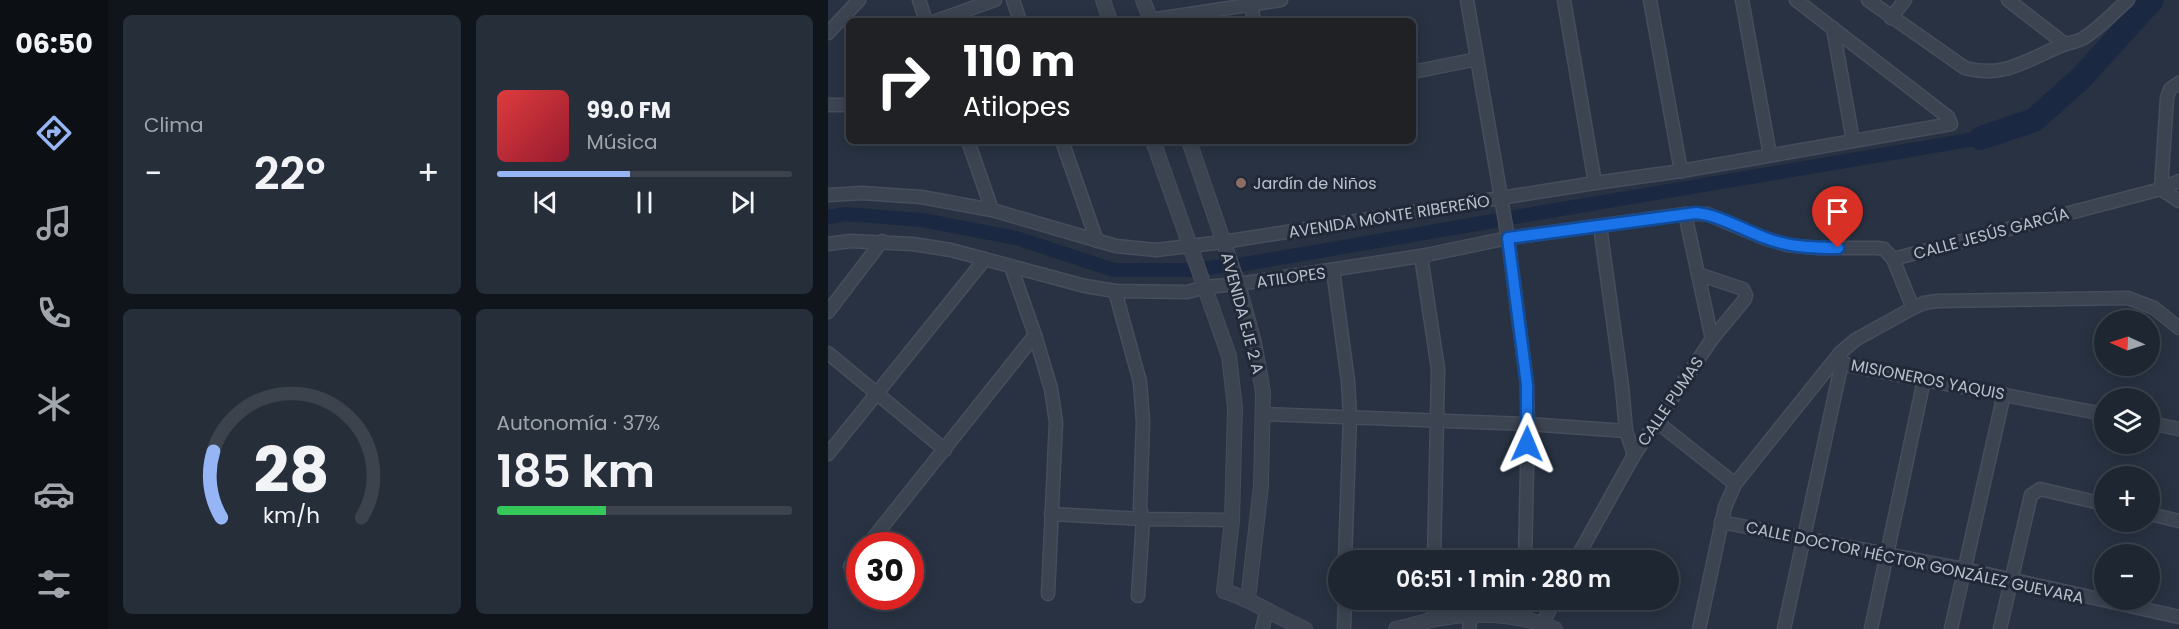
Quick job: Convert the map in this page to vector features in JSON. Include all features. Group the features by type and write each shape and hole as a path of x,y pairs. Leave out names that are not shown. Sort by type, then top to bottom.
{"street":[{"path":"828,33 859,0"},
{"path":"919,0 925,18"},
{"path":"944,18 995,0"},
{"path":"1013,0 1019,18"},
{"path":"1103,0 1109,18"},
{"path":"1143,0 1150,18"},
{"path":"1164,18 1281,0"},
{"path":"1467,0 1508,238 1527,385 1525,550"},
{"path":"1564,0 1595,183"},
{"path":"1650,0 1681,171"},
{"path":"1742,0 1770,155"},
{"path":"1796,0 1833,28 1854,141"},
{"path":"1868,0 1965,68 1978,72 2015,67 2065,44 2083,39 2128,0"},
{"path":"1891,18 1905,0"},
{"path":"2008,0 2065,44"},
{"path":"1251,4 1253,18"},
{"name":"AVENIDA MONTE RIBEREÑO","path":"828,195 862,193 921,197 992,210 1116,246 1156,250 1223,242 1681,171 1951,124 1948,117 1833,28"},
{"path":"1416,71 1477,59"},
{"path":"2179,83 2170,89 2167,98 2161,189 2179,201"},
{"path":"828,105 846,105"},
{"path":"969,144 992,210"},
{"path":"1063,144 1097,241"},
{"name":"AVENIDA EJE 2 A","path":"1154,144 1229,356 1235,408 1232,520 1224,591 1248,599 1261,486 1264,414 1260,366 1238,284 1190,144"},
{"name":"CALLE JESÚS GARCÍA","path":"1685,214 1707,214 1787,245 1818,248 1878,248 1884,249 1893,259 2161,189 2179,181"},
{"path":"1685,214 1712,339"},
{"name":"ATILOPES","path":"828,244 882,241 912,244 985,259 1115,291 1187,292 1206,287 1421,256 1508,238 1685,214"},
{"path":"1600,226 1626,431 1634,455"},
{"path":"828,312 882,241"},
{"path":"1421,256 1438,369 1434,550"},
{"path":"828,454 985,259"},
{"path":"1893,259 1913,308"},
{"path":"1011,267 1051,389 1056,422 1048,594"},
{"path":"1333,270 1346,357 1350,416 1345,550"},
{"name":"CALLE PUMAS","path":"1581,550 1634,455 1712,339 1746,295 1743,289 1698,274"},
{"path":"1115,291 1140,381 1143,422 1140,508 1143,519 1138,596"},
{"path":"1699,629 1721,522 1735,484 1855,340 1913,308 1924,303 1938,301 2128,298 2154,308 2179,328"},
{"path":"878,532 1035,335"},
{"path":"828,353 945,450"},
{"name":"MISIONEROS YAQUIS","path":"1841,357 1851,366 2094,412"},
{"name":"MISIONEROS YAQUIS","path":"1784,629 1841,357"},
{"path":"1870,629 1924,380"},
{"path":"1952,629 2004,394"},
{"path":"1264,414 1528,424 1626,431"},
{"path":"1657,422 1735,484"},
{"path":"2160,425 2179,429"},
{"path":"2000,629 2031,495 2035,490 2040,489 2094,502"},
{"path":"1051,514 1143,519 1232,520"},
{"path":"2160,516 2179,521"},
{"name":"CALLE DOCTOR HÉCTOR GONZÁLEZ GUEVARA","path":"1721,522 1964,569 2179,617"},
{"path":"1248,599 1305,629"},
{"path":"1262,629 1267,610"},
{"path":"1344,629 1345,610"},
{"path":"1434,610 1434,619"},
{"path":"1525,610 1525,620"},
{"path":"1396,629 1434,619 1470,622 1498,616 1548,626 1552,610"}],"waterway":[{"path":"1981,138 2034,120 2081,78 2152,0"},
{"path":"1515,217 1981,138"},
{"path":"828,217 845,214 922,220 1016,238 1114,270 1191,270"},
{"path":"1239,265 1494,221"},
{"path":"1207,268 1223,266"}],"place":[{"name":"Jardín de Niños","path":"1241,183"}],"route":[{"path":"1527,444 1527,385 1508,238 1696,213 1707,214 1787,245 1838,248"}]}
